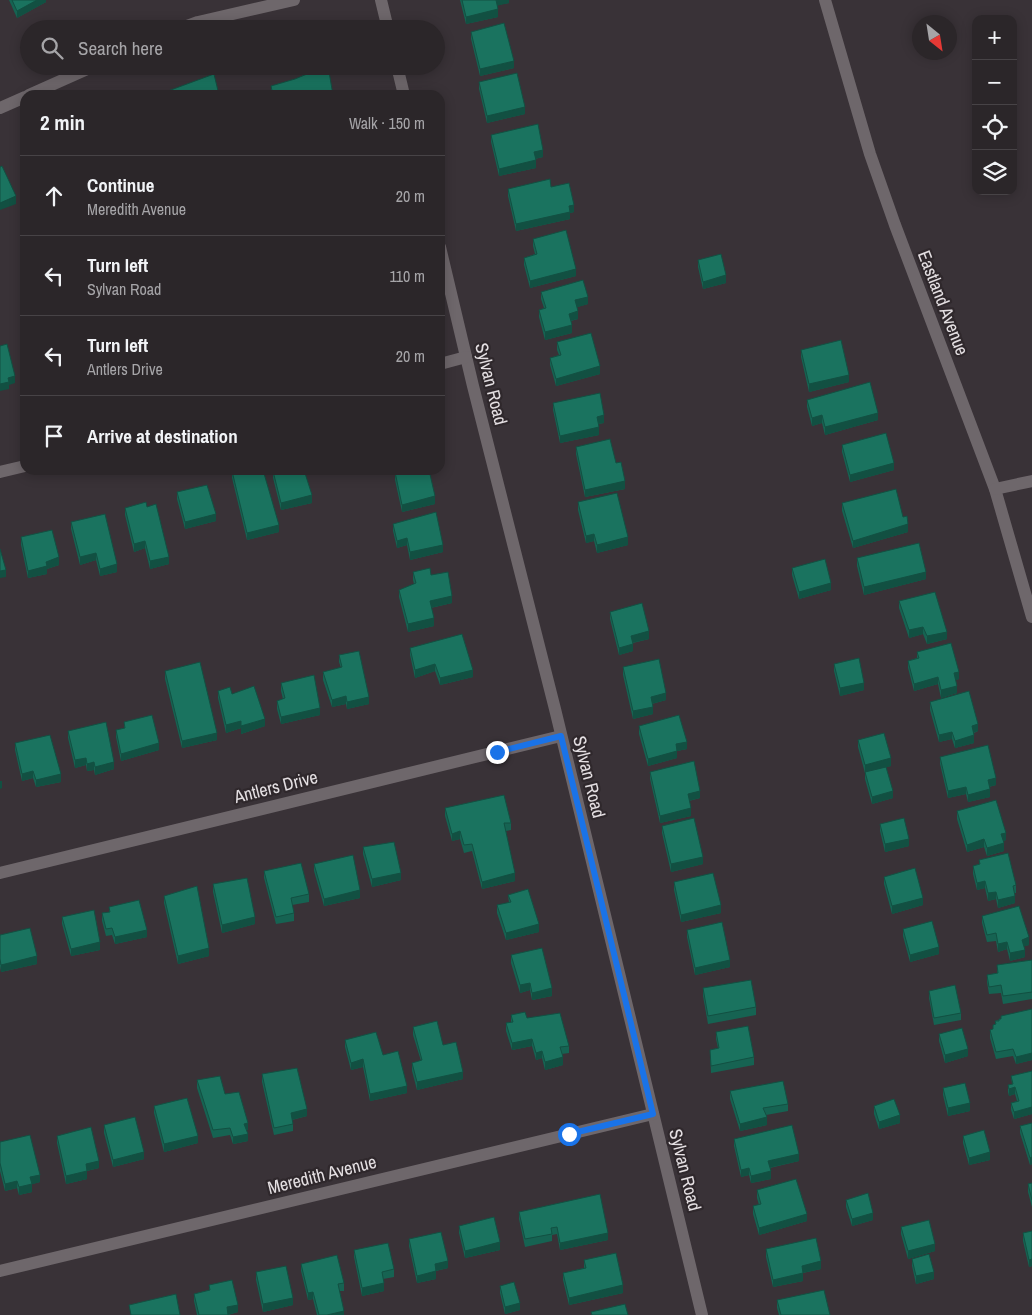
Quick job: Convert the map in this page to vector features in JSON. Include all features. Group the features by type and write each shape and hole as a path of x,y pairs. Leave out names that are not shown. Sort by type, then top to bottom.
{"street":[{"path":"207,20 294,0"},
{"path":"381,0 386,20"},
{"name":"Eastland Avenue","path":"825,0 870,154 995,489 1032,617"},
{"path":"40,90 74,75"},
{"path":"399,75 403,90"},
{"path":"0,108 20,99"},
{"name":"Sylvan Road","path":"445,268 555,709 702,1315"},
{"path":"445,363 466,357"},
{"path":"0,472 20,467"},
{"path":"995,489 1032,481"},
{"name":"Antlers Drive","path":"0,873 561,736"},
{"name":"Meredith Avenue","path":"0,1271 653,1114"}],"building":[{"path":"12,0 37,0 17,11"},
{"path":"462,0 496,0 498,9 466,17"},
{"path":"504,23 514,61 480,69 471,32"},
{"path":"517,73 525,107 487,116 479,82"},
{"path":"214,75 218,90 171,90"},
{"path":"305,75 330,75 332,90 272,90 271,86"},
{"path":"538,124 543,150 534,152 536,160 499,169 491,135"},
{"path":"2,166 16,196 0,203 0,167"},
{"path":"550,179 551,187 569,183 574,205 569,206 570,212 516,224 508,189"},
{"path":"566,230 576,269 530,281 524,258 537,254 533,239"},
{"path":"721,254 726,275 703,282 698,260"},
{"path":"583,280 588,297 575,300 578,311 569,314 572,325 545,332 539,310 546,308 541,292"},
{"path":"591,333 600,366 556,379 550,358 561,355 557,342"},
{"path":"841,340 849,375 809,384 801,350"},
{"path":"7,344 15,376 8,378 9,382 0,384 0,346"},
{"path":"870,382 878,413 825,427 822,415 812,418 807,400"},
{"path":"600,393 604,415 597,417 599,427 560,436 553,403"},
{"path":"886,433 894,463 850,475 842,445"},
{"path":"610,439 616,463 621,462 625,481 585,490 576,447"},
{"path":"233,475 264,475 279,525 247,533"},
{"path":"274,475 306,475 312,495 281,503"},
{"path":"396,475 430,475 435,496 402,505"},
{"path":"207,485 216,514 185,522 177,492"},
{"path":"896,489 903,517 907,516 908,524 853,541 842,503"},
{"path":"617,493 628,537 597,545 594,534 586,536 578,502"},
{"path":"146,502 147,507 156,504 169,557 150,561 145,541 134,544 125,508"},
{"path":"436,512 443,545 410,552 407,538 397,541 393,524"},
{"path":"105,514 117,564 100,569 96,553 80,557 71,522"},
{"path":"52,530 59,557 46,562 47,566 28,571 21,537"},
{"path":"919,543 926,572 864,587 857,558"},
{"path":"0,549 6,570 0,571"},
{"path":"825,559 831,583 799,592 792,568"},
{"path":"430,568 431,575 448,572 452,596 430,601 434,618 408,624 399,590 416,583 413,572"},
{"path":"935,592 947,632 927,636 923,627 909,630 899,601"},
{"path":"642,603 649,631 631,636 633,644 619,648 610,612"},
{"path":"462,634 473,670 440,678 435,664 415,670 410,648"},
{"path":"951,643 959,672 954,673 957,686 941,690 938,677 914,684 908,661 919,658 917,652"},
{"path":"359,651 369,697 347,702 346,696 332,700 323,672 342,667 339,655"},
{"path":"859,658 864,683 840,688 834,664"},
{"path":"659,659 666,693 651,697 653,707 633,711 623,667"},
{"path":"200,662 217,733 182,741 165,671"},
{"path":"314,675 320,708 281,717 277,701 285,698 281,683"},
{"path":"254,686 265,719 241,726 241,721 226,725 218,691 230,687 232,694"},
{"path":"969,691 978,724 972,726 974,735 955,741 952,732 939,735 930,702"},
{"path":"152,715 159,743 121,754 116,730 125,728 124,722"},
{"path":"679,715 687,742 676,744 677,751 648,759 639,726"},
{"path":"106,722 114,762 95,767 94,762 87,764 86,758 75,760 68,731"},
{"path":"884,733 891,758 865,765 858,740"},
{"path":"50,735 61,774 36,780 33,771 22,774 15,743"},
{"path":"988,745 996,778 988,780 990,789 968,795 966,787 948,791 940,757"},
{"path":"694,761 700,791 688,794 691,808 660,816 650,772"},
{"path":"886,767 893,791 872,797 865,772"},
{"path":"504,795 511,823 504,823 515,873 482,882 472,844 464,845 460,831 452,834 445,808"},
{"path":"996,800 1006,833 1001,834 1004,843 987,848 984,839 967,845 957,811"},
{"path":"694,818 703,857 671,864 662,826"},
{"path":"904,818 909,839 885,844 880,824"},
{"path":"394,842 401,873 372,879 363,847"},
{"path":"1008,853 1016,885 1013,886 1015,896 998,900 996,892 988,893 985,881 977,883 973,866 980,864 979,860"},
{"path":"353,855 360,890 324,899 314,864"},
{"path":"301,863 309,894 291,898 294,913 276,917 264,871"},
{"path":"915,868 923,898 892,906 884,877"},
{"path":"713,873 721,905 681,915 674,882"},
{"path":"247,878 255,917 222,925 213,884"},
{"path":"197,886 209,948 178,956 164,896"},
{"path":"528,889 539,924 506,933 497,905 511,902 508,895"},
{"path":"139,900 147,930 115,937 112,928 106,929 102,913 110,912 109,907"},
{"path":"1019,906 1029,937 1022,940 1025,950 1010,953 1007,942 998,944 996,933 987,935 982,916"},
{"path":"94,910 100,942 71,949 62,917"},
{"path":"932,921 939,947 910,955 903,929"},
{"path":"722,922 730,960 695,968 687,930"},
{"path":"30,928 37,956 1,965 0,935"},
{"path":"542,948 552,988 532,993 530,983 520,985 511,955"},
{"path":"1032,960 1032,992 1003,996 1001,985 989,987 987,975 998,973 997,965"},
{"path":"751,980 756,1007 708,1016 703,988"},
{"path":"955,985 961,1013 934,1018 929,991"},
{"path":"1032,1009 1032,1053 1016,1057 1013,1049 996,1052 990,1030 996,1024 995,1021 999,1021 1001,1016"},
{"path":"525,1012 527,1018 560,1013 569,1046 560,1047 563,1057 545,1062 542,1051 536,1053 532,1039 512,1043 506,1023 513,1022 511,1015"},
{"path":"437,1021 443,1045 456,1042 463,1072 417,1082 412,1063 422,1060 413,1027"},
{"path":"748,1026 754,1057 711,1066 710,1050 719,1048 716,1032"},
{"path":"962,1028 968,1049 945,1055 939,1034"},
{"path":"376,1032 383,1055 398,1051 407,1086 370,1094 363,1059 351,1063 345,1040"},
{"path":"297,1068 307,1109 291,1113 293,1124 274,1128 262,1074"},
{"path":"1032,1071 1032,1107 1014,1112 1011,1103 1019,1101 1015,1087 1009,1089 1008,1085 1013,1084 1011,1076"},
{"path":"220,1076 225,1094 239,1092 248,1123 244,1124 248,1134 233,1137 230,1128 213,1130 197,1080"},
{"path":"783,1081 788,1104 763,1108 767,1117 740,1124 730,1091"},
{"path":"965,1083 970,1103 948,1108 943,1088"},
{"path":"187,1098 198,1136 164,1144 154,1106"},
{"path":"894,1099 900,1115 879,1122 874,1106"},
{"path":"135,1117 144,1152 113,1160 104,1125"},
{"path":"1032,1123 1032,1157 1030,1158 1020,1126"},
{"path":"792,1125 799,1154 768,1161 771,1171 751,1176 749,1168 741,1170 734,1139"},
{"path":"91,1127 99,1161 86,1164 87,1171 66,1176 57,1136"},
{"path":"984,1130 990,1152 969,1158 963,1136"},
{"path":"30,1135 40,1175 30,1177 32,1184 19,1187 17,1181 5,1184 0,1163 0,1142"},
{"path":"796,1179 807,1214 759,1228 753,1206 761,1204 757,1190"},
{"path":"1032,1183 1032,1200 1028,1184"},
{"path":"868,1193 873,1213 852,1219 846,1200"},
{"path":"600,1194 608,1233 560,1243 557,1227 551,1228 552,1234 525,1239 519,1212"},
{"path":"494,1217 500,1242 465,1251 459,1226"},
{"path":"929,1220 935,1244 908,1251 901,1227"},
{"path":"1032,1231 1032,1259 1029,1260 1023,1233"},
{"path":"441,1232 448,1261 435,1264 436,1271 417,1276 409,1239"},
{"path":"816,1238 821,1261 802,1266 803,1273 773,1280 766,1249"},
{"path":"388,1243 394,1269 382,1272 384,1283 362,1288 354,1250"},
{"path":"616,1253 623,1285 569,1298 563,1273 586,1268 584,1260"},
{"path":"929,1254 934,1272 916,1276 912,1259"},
{"path":"337,1255 344,1283 338,1284 344,1311 319,1315 313,1292 308,1293 301,1264"},
{"path":"286,1266 293,1298 263,1304 256,1272"},
{"path":"232,1280 238,1305 227,1307 228,1315 199,1315 194,1294 210,1290 209,1285"},
{"path":"514,1282 520,1303 505,1307 500,1286"},
{"path":"824,1290 830,1315 781,1315 777,1300"},
{"path":"176,1294 180,1315 131,1315 129,1305"},
{"path":"625,1304 628,1315 592,1315 591,1312"}],"route":[{"path":"497,752 561,736 653,1114 569,1134"}]}
